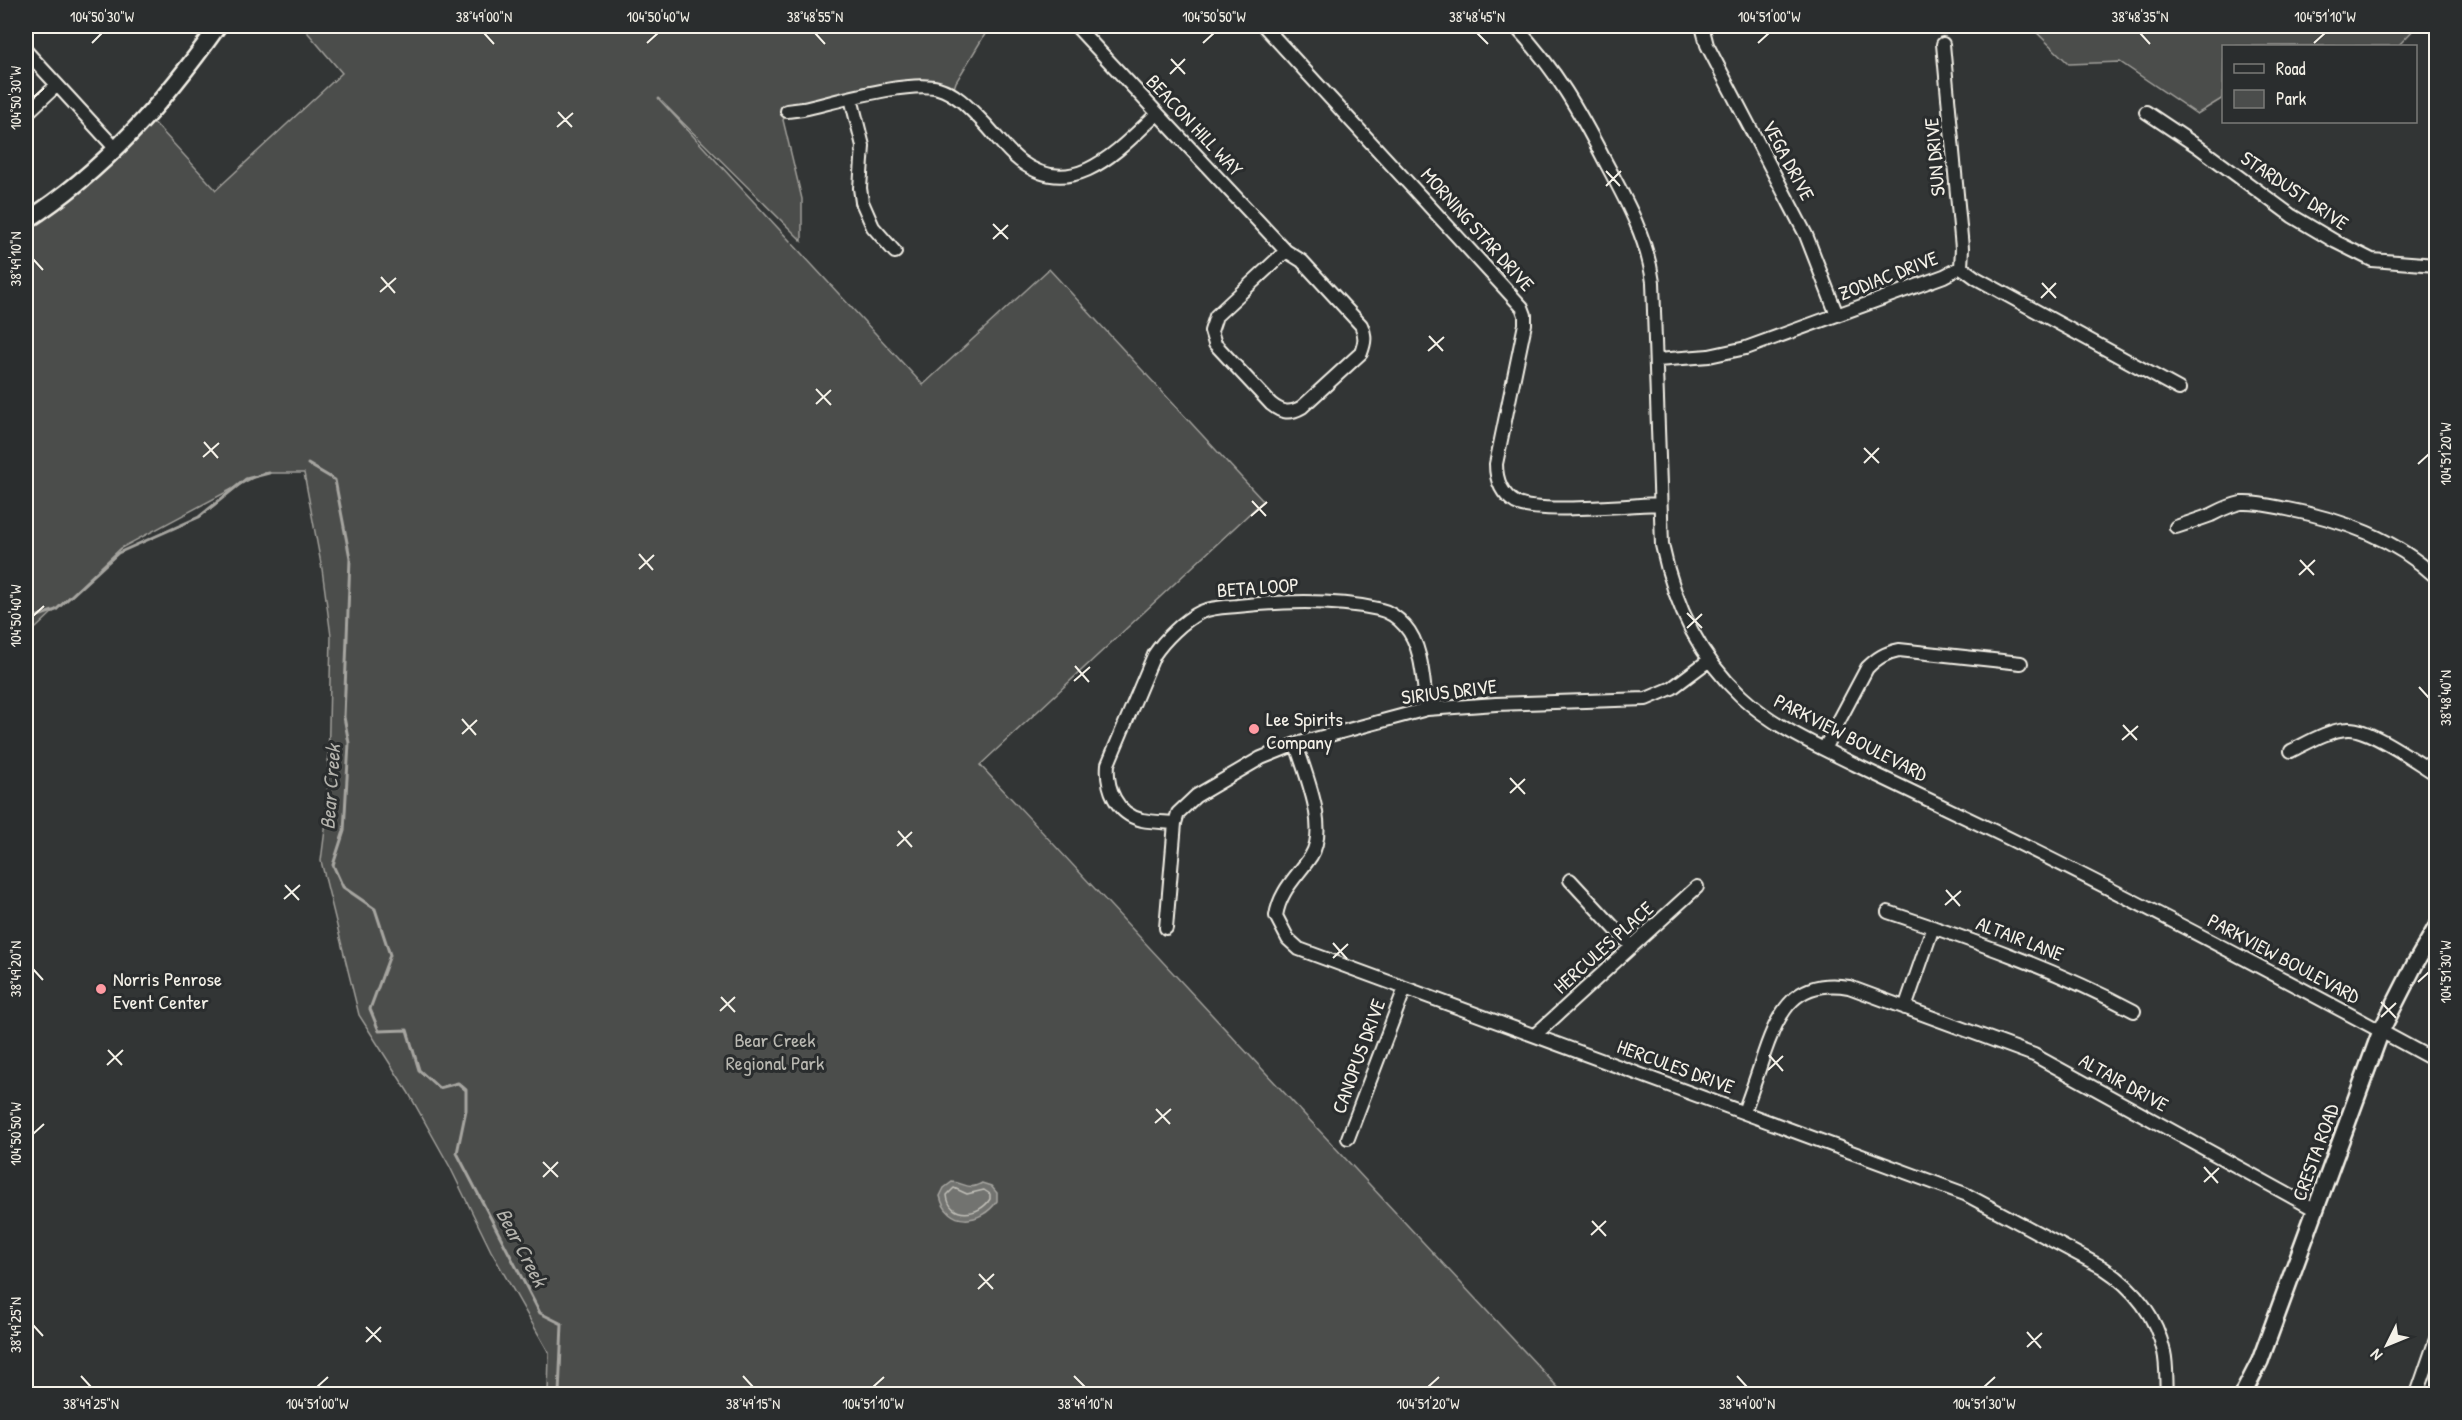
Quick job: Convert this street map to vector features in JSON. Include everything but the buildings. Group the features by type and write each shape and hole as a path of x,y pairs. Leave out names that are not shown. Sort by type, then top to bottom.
{"main road":[{"path":"26,221 66,193 116,149 177,83 218,26"},
{"name":"CRESTA ROAD","path":"2243,1395 2260,1360 2381,1031 2436,928"}],"street":[{"name":"BEACON HILL WAY","path":"1076,26 1286,251 1302,261 1361,325 1365,334 1365,344 1360,353 1302,407 1287,413 1271,404 1215,344 1211,331 1216,316 1286,251"},
{"name":"MORNING STAR DRIVE","path":"1264,26 1522,307 1526,315 1525,324 1497,464 1496,477 1507,496 1515,502 1537,508 1659,504"},
{"name":"PARKVIEW BOULEVARD","path":"1515,26 1542,55 1572,97 1633,214 1650,260 1657,360 1659,504 1662,544 1668,571 1683,614 1708,661 1756,710 1795,734 2012,840 2436,1060"},
{"name":"VEGA DRIVE","path":"1702,26 1707,45 1806,235 1837,315"},
{"name":"SUN DRIVE","path":"1943,44 1962,248 1961,267"},
{"path":"26,51 116,149"},
{"path":"26,114 57,86"},
{"path":"787,111 910,86 939,88 964,103 1019,160 1031,167 1060,175 1075,174 1105,161 1157,114"},
{"path":"851,98 863,140 864,158 860,188 862,202 873,227 895,252"},
{"name":"STARDUST DRIVE","path":"2146,112 2197,146 2292,216 2336,242 2372,260 2436,265"},
{"name":"ZODIAC DRIVE","path":"1657,360 1709,356 1737,350 1944,276 1961,267 1976,278 2180,389"},
{"path":"2176,527 2229,506 2253,502 2308,513 2361,528 2390,542 2436,577"},
{"name":"BETA LOOP","path":"1175,823 1141,820 1122,808 1110,790 1107,778 1108,764 1154,655 1159,647 1200,612 1213,608 1289,602 1379,609 1389,613 1406,627 1416,645 1427,709"},
{"path":"1824,749 1867,668 1887,653 1899,650 2021,663"},
{"name":"SIRIUS DRIVE","path":"1175,823 1178,813 1196,796 1261,758 1296,744 1427,709 1496,704 1646,699 1672,688 1708,661"},
{"path":"2291,751 2333,731 2355,729 2376,738 2436,774"},
{"name":"HERCULES DRIVE","path":"1296,744 1317,818 1318,832 1311,855 1283,892 1276,916 1288,939 1299,949 1744,1112 1987,1204 2118,1277 2143,1303 2165,1353 2167,1395"},
{"path":"1166,928 1175,823"},
{"path":"1570,880 1632,947"},
{"name":"HERCULES PLACE","path":"1535,1035 1698,887"},
{"name":"ALTAIR LANE","path":"1888,912 2051,970 2082,983 2134,1011"},
{"path":"1905,1008 1933,927"},
{"name":"ALTAIR DRIVE","path":"1744,1112 1773,1028 1793,999 1818,986 1849,987 2034,1055 2316,1210"},
{"name":"CANOPUS DRIVE","path":"1348,1138 1405,988"},
{"path":"2417,1395 2436,1339"}],"green space":[{"name":"Bear Creek Regional Park","path":"302,26 990,26 956,82 952,94 939,88 787,111 783,120 802,199 802,241 658,98 923,385 1049,269 1263,501 980,765 1564,1394 548,1394 549,1353 491,1251 450,1167 408,1092 359,1015 321,861 327,814 331,636 322,569 304,473 262,473 121,548 36,628 26,634 26,230 74,197 151,119 216,190 342,73"},
{"path":"2030,26 2417,26 2399,45 2222,45 2222,99 2197,114 2120,62 2069,64"}],"water":[{"path":"952,1182 970,1186 982,1183 991,1186 997,1193 997,1201 982,1215 974,1218 957,1218 944,1206 940,1196 944,1188"}],"waterway":[{"name":"Bear Creek","path":"308,464 335,480 350,558 344,717 349,743 344,831 333,865 343,887 375,909 390,955 370,1009 379,1031 407,1030 419,1070 439,1088 458,1083 466,1090 466,1110 457,1153 540,1313 562,1324 559,1394"},
{"name":"Bear Creek","path":"26,620 56,610 118,553 199,517 246,479 269,473"}],"place":[{"name":"Lee Spirits Company","path":"1254,729"},
{"name":"Norris Penrose Event Center","path":"101,989"}]}
